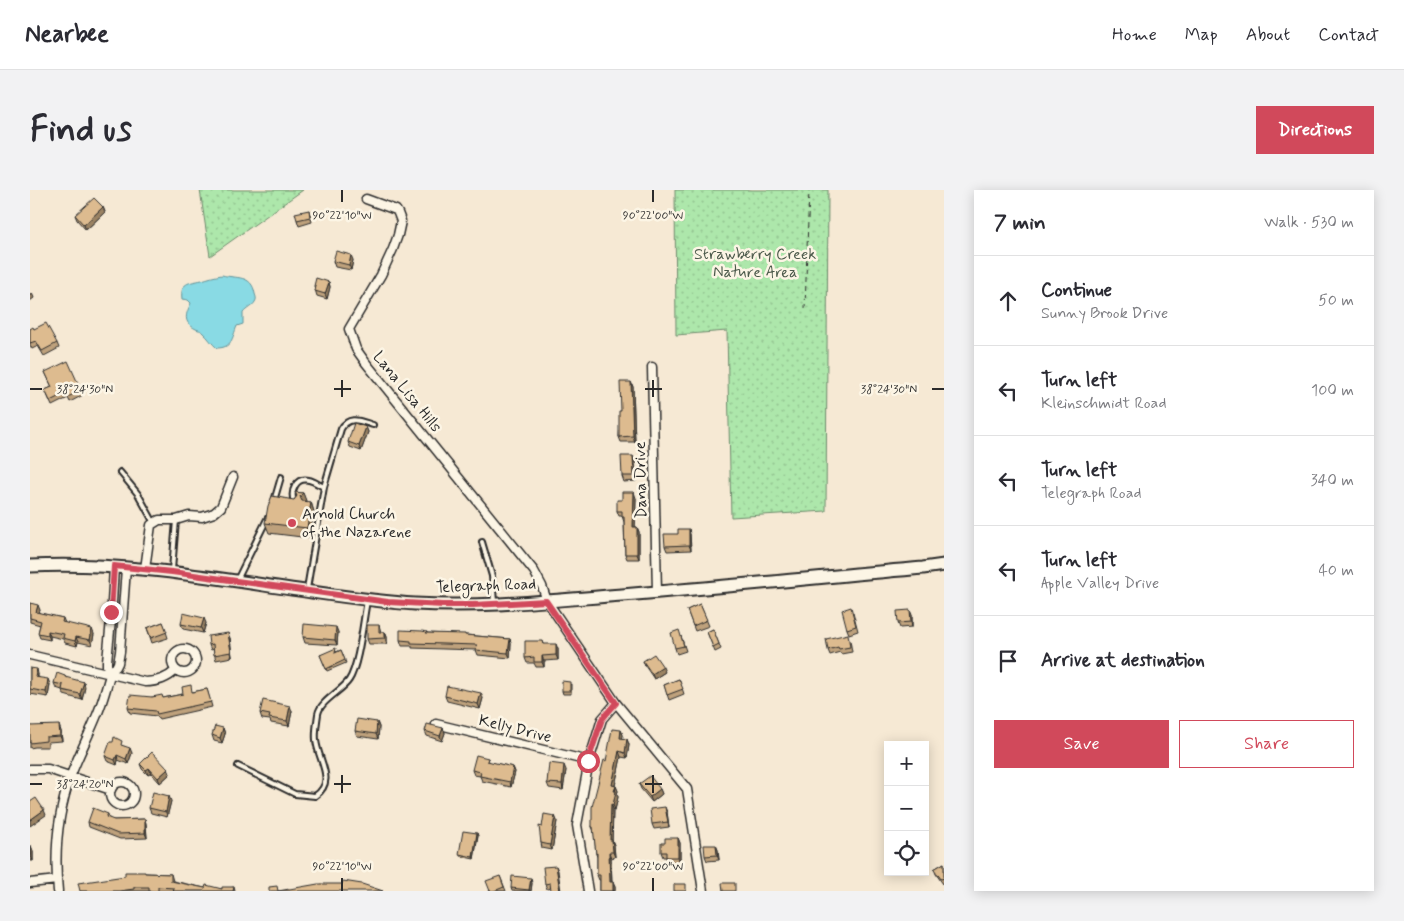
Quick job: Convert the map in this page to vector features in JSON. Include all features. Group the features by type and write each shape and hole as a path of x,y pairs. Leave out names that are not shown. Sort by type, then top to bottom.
{"main road":[{"name":"Telegraph Road","path":"30,566 114,566 172,572 367,599 443,605 546,601 944,565"}],"street":[{"name":"Lana Lisa Hills","path":"366,199 396,210 401,221 398,235 387,262 350,329 356,349 534,571 542,586 546,601 616,703 687,789 702,891"},
{"name":"Dana Drive","path":"652,367 657,592"},
{"path":"145,569 151,525 158,520 176,520 189,516 202,517 214,514 221,508 233,477"},
{"path":"110,672 106,662 114,566"},
{"path":"58,891 56,861 62,806 71,777 97,714 110,672 118,663 126,568"},
{"path":"30,655 110,672 145,682 155,682 166,678 176,670"},
{"path":"588,891 577,825 588,761 602,719 616,703"},
{"name":"Kelly Drive","path":"436,724 588,761"},
{"path":"30,769 48,769 111,790"},
{"path":"30,883 57,880"}],"lane":[{"path":"306,591 324,487 342,426 347,421 354,420 373,425"},
{"path":"120,472 138,494 154,523"},
{"path":"271,509 281,477"},
{"path":"297,506 292,494 294,487 299,482 311,480 324,487"},
{"path":"313,508 320,509"},
{"path":"237,582 267,518"},
{"path":"172,572 176,520"},
{"path":"482,542 492,576 494,604"},
{"path":"238,766 295,794 315,796 321,792 326,783 316,742 316,723 319,709 349,680 356,663 367,599"}],"path":[{"path":"806,309 808,190"}],"green space":[{"path":"200,190 303,190 210,256"},
{"name":"Strawberry Creek Nature Area","path":"675,190 828,190 826,511 731,517 727,331 676,335"}],"water":[{"path":"222,275 247,280 251,283 256,299 243,313 243,324 237,326 229,344 222,348 217,348 200,330 187,321 186,317 191,303 188,300 182,299 182,289 186,284"}],"building":[{"path":"94,198 103,207 84,225 75,215"},
{"path":"309,210 310,217 297,220 295,213"},
{"path":"336,251 351,255 349,265 333,261"},
{"path":"316,278 329,282 325,294 315,291"},
{"path":"46,323 57,343 42,351 36,341 30,343 30,329"},
{"path":"68,361 81,390 68,397 66,393 50,401 45,390 52,387 45,372"},
{"path":"620,382 631,382 633,436 619,437 619,411 621,411"},
{"path":"354,423 366,427 359,446 348,442"},
{"path":"621,456 633,456 634,476 622,476"},
{"name":"Arnold Church of the Nazarene","path":"295,492 303,493 300,496 302,501 311,502 307,528 265,523 272,496 294,500 297,496"},
{"path":"622,492 634,492 633,527 637,527 637,554 625,554 624,517 622,517 622,511 617,511 617,500 622,500"},
{"path":"678,529 689,529 689,545 665,546 664,534 678,534"},
{"path":"30,603 38,605 36,612 63,618 62,622 92,629 90,640 76,637 75,641 63,638 64,634 48,631 48,635 38,633 41,621 30,618"},
{"path":"700,604 707,620 693,626 687,610"},
{"path":"851,607 856,626 847,629 842,610"},
{"path":"910,610 911,622 898,623 897,611"},
{"path":"183,613 204,618 201,628 181,624"},
{"path":"163,622 167,632 151,638 147,628"},
{"path":"304,624 336,627 335,640 303,637"},
{"path":"367,625 379,625 379,632 385,632 385,638 367,639"},
{"path":"713,629 719,644 713,647 707,632"},
{"path":"400,630 510,639 508,653 476,650 477,645 411,643 411,641 400,640"},
{"path":"679,630 684,646 675,648 671,633"},
{"path":"228,633 231,652 214,655 213,644 209,645 208,636"},
{"path":"848,634 850,647 839,649 838,647 828,650 826,639"},
{"path":"525,641 543,641 543,644 556,644 556,655 542,656 542,662 534,662 534,657 525,658"},
{"path":"336,648 335,653 341,650 345,660 326,669 320,655"},
{"path":"654,654 663,667 652,674 643,661"},
{"path":"30,668 37,669 35,677 48,679 46,692 30,689"},
{"path":"57,673 84,682 80,694 62,690 63,685 54,683"},
{"path":"679,679 683,689 667,695 664,685"},
{"path":"562,681 570,682 570,691 562,691"},
{"path":"191,685 192,692 207,689 211,702 157,714 156,711 128,708 130,695 152,697 162,695 163,698 183,694 182,687"},
{"path":"447,686 481,693 478,704 445,696"},
{"path":"263,700 290,706 287,721 269,718 270,715 260,713"},
{"path":"357,719 377,722 376,734 355,731"},
{"path":"427,724 443,728 440,736 425,731"},
{"path":"59,725 60,736 46,737 46,741 30,743 30,726"},
{"path":"215,726 223,728 220,738 212,735"},
{"path":"612,729 621,730 620,738 627,739 625,753 619,751 612,785 616,786 613,805 611,804 610,840 612,840 613,852 609,852 610,882 613,882 613,891 600,891 600,875 597,875 597,853 592,827 592,807 604,760 606,761"},
{"path":"114,737 122,741 121,745 130,748 126,759 117,755 115,760 105,756"},
{"path":"152,752 168,769 158,778 149,768 146,770 140,764"},
{"path":"476,755 488,758 487,761 513,767 510,782 480,776 481,772 472,770"},
{"path":"549,763 564,765 562,784 547,783"},
{"path":"650,776 660,789 650,797 639,784"},
{"path":"153,792 169,796 166,812 149,808"},
{"path":"36,798 44,810 30,820 30,802"},
{"path":"665,807 668,822 652,824 650,809"},
{"path":"93,808 108,814 106,817 114,820 145,819 145,833 118,834 88,822"},
{"path":"544,814 555,816 550,845 541,843 539,826 542,827"},
{"path":"463,831 477,833 473,857 459,854"},
{"path":"665,838 678,838 678,857 666,857 666,852 661,852 661,843 665,843"},
{"path":"704,845 716,845 717,855 705,856"},
{"path":"944,863 944,878 941,879 934,869"},
{"path":"556,866 560,891 551,891 550,883 545,884 543,867"},
{"path":"125,872 171,874 171,881 205,888 206,885 222,889 222,887 234,887 233,891 173,891 174,888 158,887 158,891 149,891 149,887 134,887 134,889 119,891 80,891 78,883 125,876"},
{"path":"500,876 504,887 490,891 486,881"},
{"path":"512,876 531,878 529,890 511,888"},
{"path":"343,881 362,884 383,891 278,891 318,884 342,884"},
{"path":"722,883 735,883 735,891 723,891"},
{"path":"674,884 686,884 686,891 674,891"},
{"path":"277,886 278,891 269,891 269,887"}],"place":[{"name":"Arnold Church of the Nazarene","path":"292,523"}],"route":[{"path":"111,612 114,566 172,572 388,602 473,605 546,601 616,703 602,719 588,761"}]}
